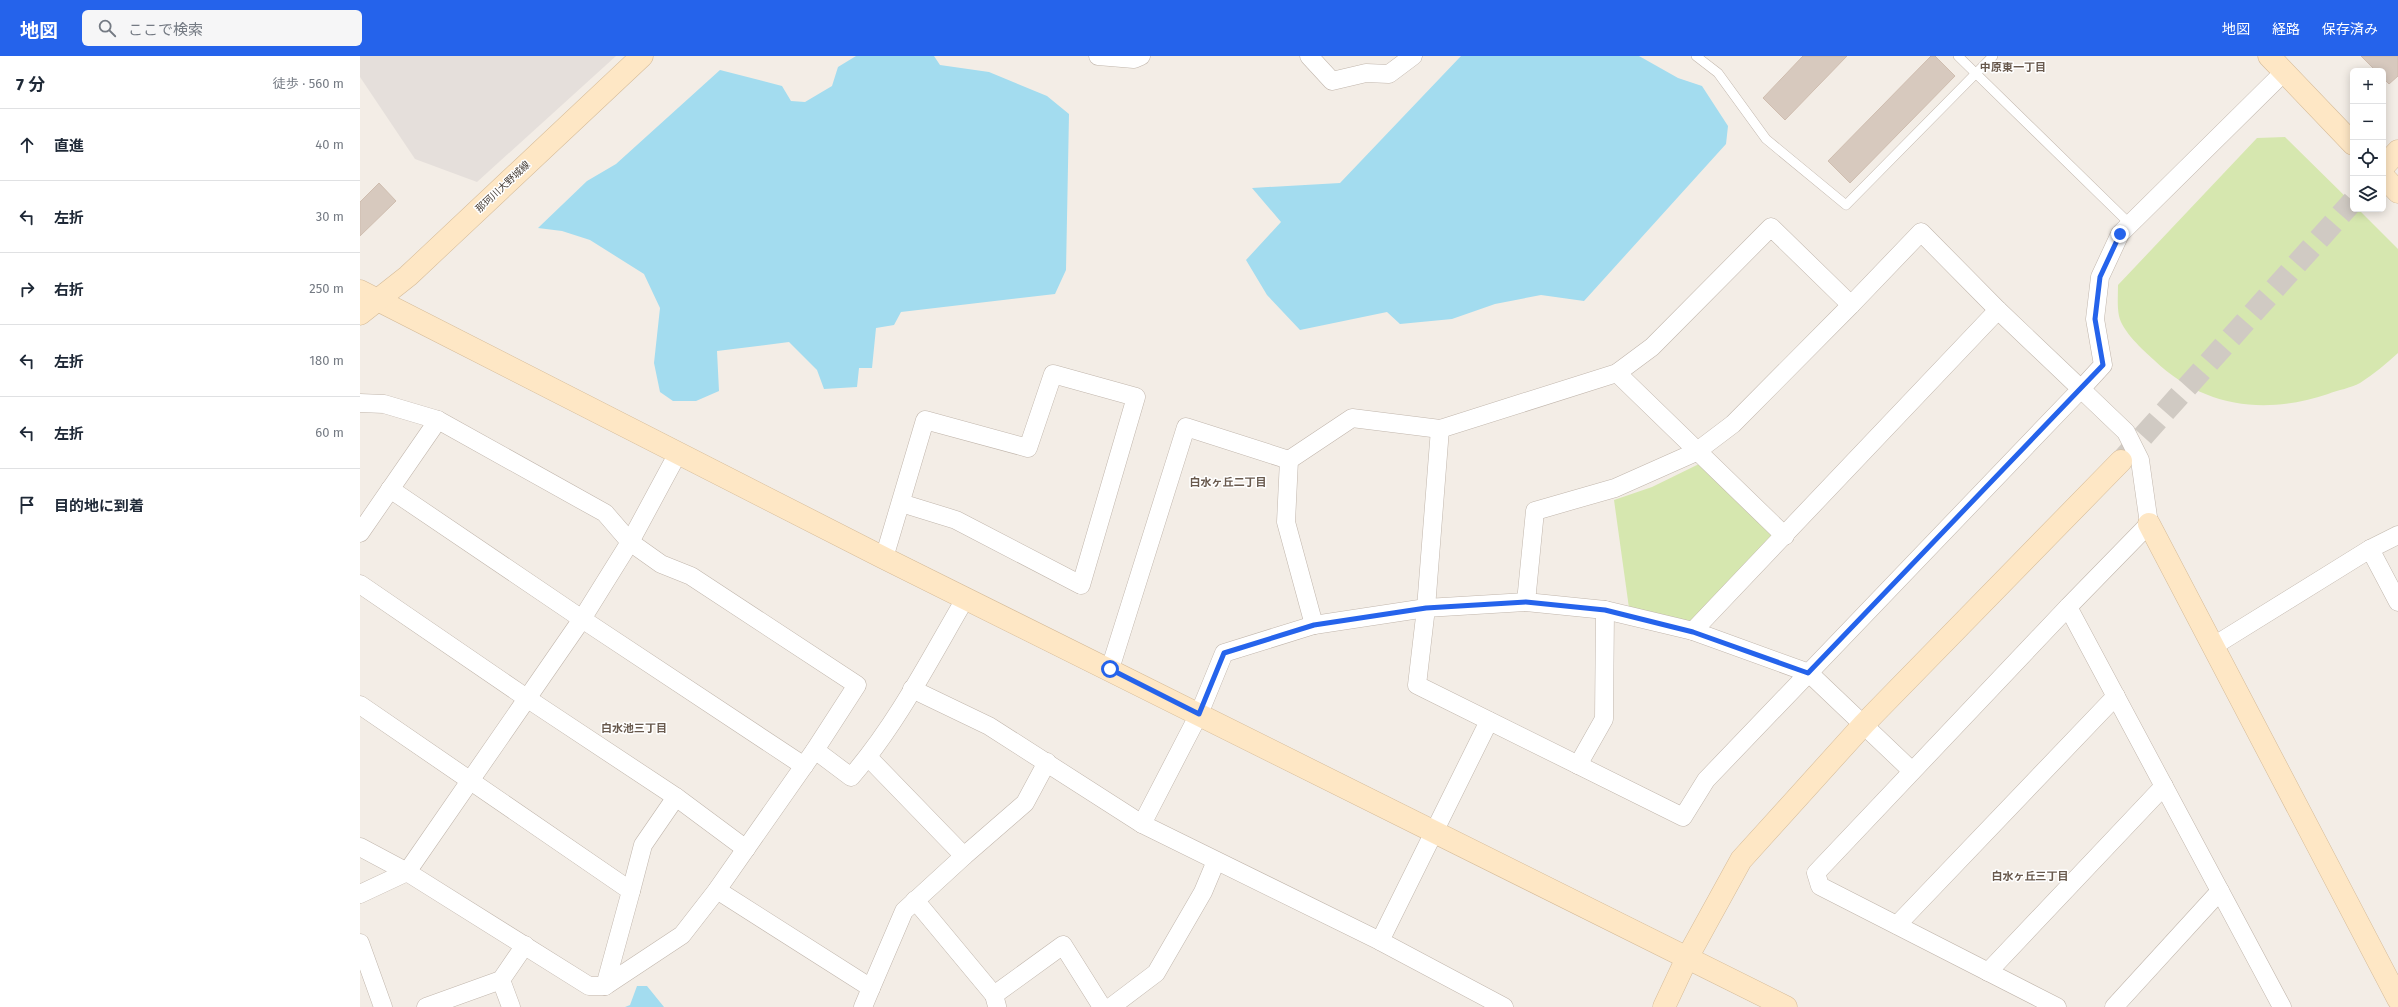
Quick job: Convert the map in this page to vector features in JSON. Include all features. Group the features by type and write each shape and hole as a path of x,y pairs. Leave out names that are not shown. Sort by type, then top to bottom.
{"street":[{"name":"那珂川大野城線","path":"360,314 368,296 408,276 642,56"},
{"path":"1098,56 1134,59 1141,56"},
{"path":"1309,56 1332,81 1366,73 1389,74 1414,56"},
{"path":"2269,56 2350,141"},
{"path":"1440,429 1426,608 1417,685 1683,817 1706,780 2103,365 2095,319 2100,277 2120,234 2284,72"},
{"path":"2388,164 2398,192"},
{"path":"1289,460 1352,418 1440,429 1617,373 1652,347 1771,228 1851,305"},
{"path":"1526,602 1535,511 1615,488 1696,452 1733,424 1921,232 1998,310 2126,432 2140,460 2149,524 2212,647 2398,999"},
{"path":"368,296 965,599 1110,669 1786,1007"},
{"path":"1693,632 1998,310"},
{"path":"1617,373 1696,452 1785,536"},
{"path":"884,558 925,420 1028,448 1053,374 1136,397 1081,585 956,520 901,503"},
{"path":"360,402 384,404 438,420 605,513 630,542 661,564 691,576 857,685 815,750 746,849 717,890 682,935 605,986 589,986 407,872 360,847"},
{"path":"360,533 438,420"},
{"path":"1110,669 1186,427 1289,460"},
{"path":"360,894 407,872 582,619 630,542 678,453"},
{"path":"1289,460 1286,522 1314,625"},
{"path":"1664,1007 1687,958 1740,860 1864,724 2121,461"},
{"path":"390,489 582,619 804,766"},
{"path":"2057,1007 1820,886 1816,873 2068,607 2149,524"},
{"path":"2212,647 2370,549 2398,535"},
{"path":"2370,549 2398,602"},
{"path":"360,584 528,699 676,796 746,849"},
{"path":"815,750 851,777 868,757 912,689 965,599"},
{"path":"1142,824 1199,714 1224,653 1314,625 1426,608 1526,602 1605,610 1693,632 1808,673 1864,724 1912,771"},
{"path":"2068,607 2282,1007"},
{"path":"1578,765 1604,719 1605,610"},
{"path":"912,689 989,726 1048,762 1142,824 1380,941 1504,1007"},
{"path":"1897,925 2116,696"},
{"path":"360,705 470,779 631,891"},
{"path":"1380,941 1488,721"},
{"path":"868,757 964,856"},
{"path":"863,1007 904,911 1025,803 1048,762"},
{"path":"1988,972 2164,786"},
{"path":"605,986 643,845 676,796"},
{"path":"1111,1007 1156,973 1203,892 1216,861"},
{"path":"717,890 871,988"},
{"path":"2114,1007 2220,891"},
{"path":"915,900 996,1001 1063,945 1102,1007"},
{"path":"360,943 383,1007"},
{"path":"426,1007 501,980 525,945"},
{"path":"501,980 511,1007"}],"lane":[{"path":"1696,56 1718,72 1766,139 1846,206 1992,56"},
{"path":"1958,56 2130,224"}],"shaded area":[{"path":"360,56 616,56 477,182 415,159 360,77"}],"green space":[{"path":"2285,137 2350,201 2350,212 2361,212 2398,249 2398,353 2380,369 2360,383 2304,401 2258,405 2236,403 2193,389 2173,376 2139,346 2124,328 2119,316 2118,285 2257,138"},
{"path":"1699,464 1773,537 1689,623 1629,608 1614,500 1652,487"}],"water":[{"path":"856,56 934,56 940,65 989,72 1047,96 1069,114 1066,270 1055,294 901,312 894,325 876,328 872,368 859,368 857,387 824,389 817,370 789,342 717,351 719,391 696,401 673,401 660,392 654,363 660,308 644,274 590,240 562,231 538,228 587,181 616,164 720,70 782,86 791,101 805,102 832,86 838,67"},
{"path":"1461,56 1639,56 1678,78 1702,86 1728,126 1726,144 1584,301 1541,295 1495,304 1452,319 1400,324 1387,312 1300,330 1267,295 1246,260 1281,222 1252,188 1340,183"},
{"path":"637,986 647,986 664,1007 625,1007 630,1005"}],"building":[{"path":"1803,56 1847,56 1785,120 1763,98"},
{"path":"1931,56 1935,56 1955,76 1850,183 1828,161"},
{"path":"2361,56 2398,56 2398,76 2389,84 2386,81 2386,68 2373,68"},
{"path":"379,183 396,201 360,236 360,202"}],"tunnel":[{"path":"2121,461 2350,204"}],"district":[{"name":"中原東一丁目","path":"2013,67"},
{"name":"白水ヶ丘二丁目","path":"1228,482"},
{"name":"白水池三丁目","path":"634,728"},
{"name":"白水ヶ丘三丁目","path":"2030,876"}],"route":[{"path":"1110,669 1199,714 1224,653 1314,625 1426,608 1526,602 1605,610 1618,613 1693,632 1808,673 2103,365 2095,319 2100,277 2120,234"}]}
